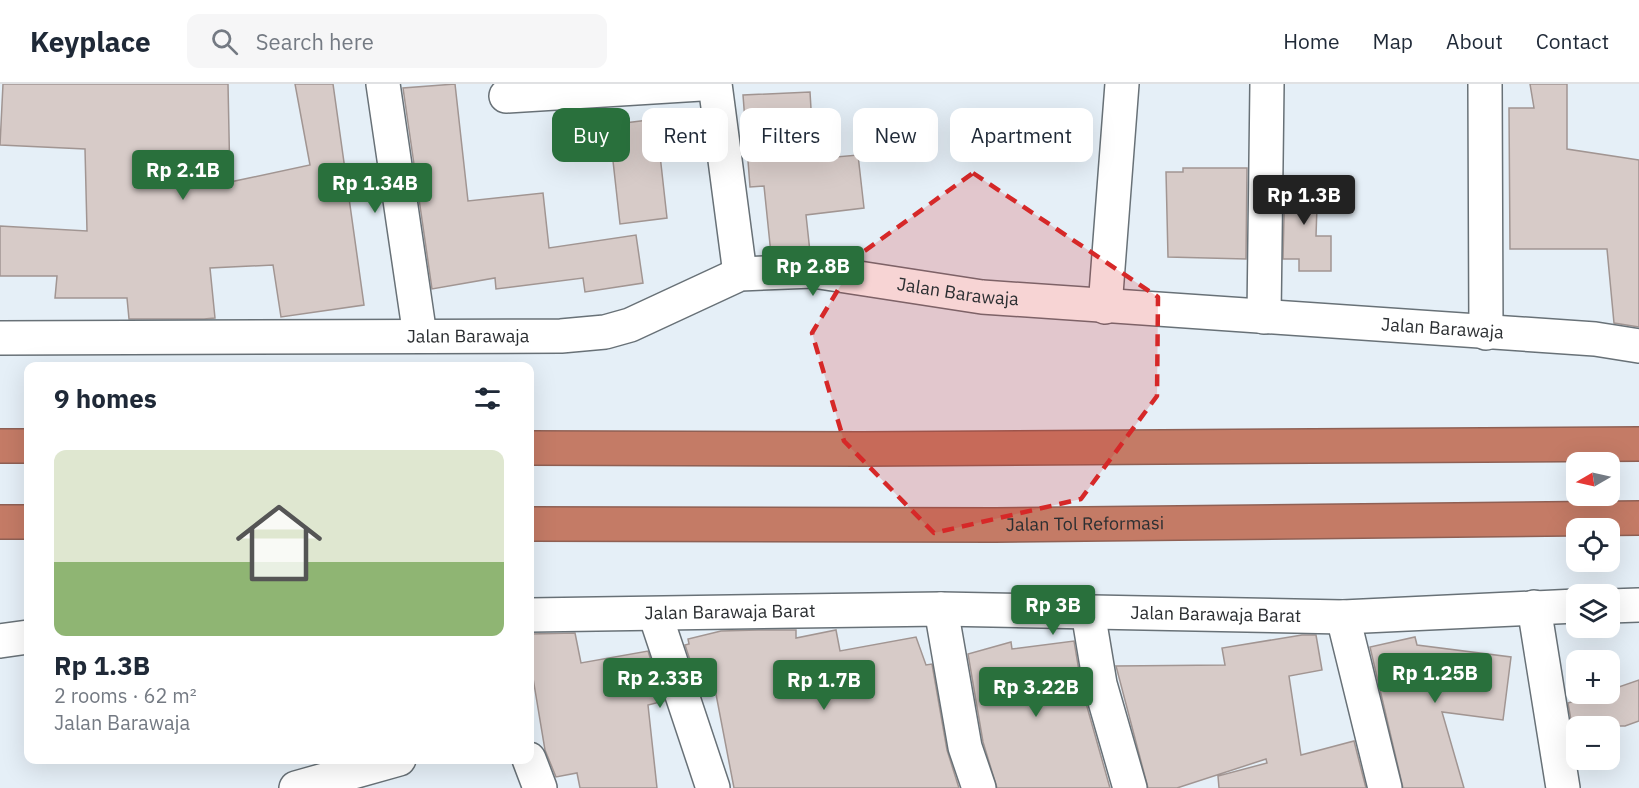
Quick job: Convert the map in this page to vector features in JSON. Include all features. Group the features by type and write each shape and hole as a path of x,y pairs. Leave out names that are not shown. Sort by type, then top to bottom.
{"highway":[{"path":"534,448 862,449 1639,444"},
{"path":"0,446 24,446"},
{"name":"Jalan Tol Reformasi","path":"534,524 995,525 1639,518"},
{"path":"0,522 24,522"}],"street":[{"path":"383,84 420,336"},
{"path":"506,96 700,84"},
{"path":"716,84 740,274"},
{"path":"1105,307 1122,84"},
{"path":"1264,317 1267,84"},
{"path":"1485,84 1486,333"},
{"name":"Jalan Barawaja","path":"0,338 561,336 605,332 651,316 740,274 813,271 982,297 1595,339 1639,346"},
{"path":"1620,606 1639,605"},
{"name":"Jalan Barawaja Barat","path":"534,615 941,609 1343,617 1566,606"},
{"path":"1534,607 1563,788"},
{"path":"941,609 965,747 979,788"},
{"path":"1088,612 1100,684 1130,788"},
{"path":"655,614 713,788"},
{"path":"1343,617 1385,788"},
{"path":"0,641 24,638"},
{"path":"298,780 375,764"},
{"path":"532,764 540,788"}],"highlighted area":[{"path":"973,173 1158,297 1157,396 1081,499 934,533 844,441 812,333 859,255"}],"building":[{"path":"3,84 228,84 230,182 310,165 295,84 333,84 364,305 281,317 273,265 210,268 215,318 204,319 129,319 127,298 55,298 57,276 0,276 0,226 87,231 85,149 0,145"},
{"path":"455,84 468,201 543,193 549,248 636,235 643,283 585,292 583,278 496,289 495,278 432,289 403,88"},
{"path":"1530,84 1567,84 1567,149 1639,160 1639,327 1614,323 1607,249 1510,249 1509,108 1534,108"},
{"path":"810,92 811,108 744,108 743,95"},
{"path":"642,121 642,162 661,162 667,218 620,224 613,162 630,162 630,122"},
{"path":"853,155 853,162 859,162 864,208 806,215 810,252 771,254 764,186 750,187 748,162 841,162 841,157"},
{"path":"1183,168 1247,168 1246,259 1168,257 1166,172 1183,172"},
{"path":"1285,176 1318,177 1316,236 1331,236 1331,271 1299,271 1299,259 1283,259"},
{"path":"796,630 796,638 836,630 840,651 916,637 926,665 932,664 947,750 959,788 734,788 715,689 701,693 685,645 689,644 688,639 721,631"},
{"path":"575,633 581,663 648,651 664,701 648,705 657,788 580,788 577,773 556,777 545,750 534,684 534,634"},
{"path":"1302,635 1316,635 1322,670 1289,676 1301,755 1354,741 1366,788 1219,788 1218,776 1267,763 1266,759 1177,788 1148,788 1116,666 1225,665 1222,648"},
{"path":"1415,637 1417,645 1511,657 1503,720 1442,712 1464,788 1403,788 1370,647"},
{"path":"1074,641 1082,689 1110,788 997,788 983,742 968,654 1011,642 1012,649"},
{"path":"1639,680 1639,721 1620,726 1620,716 1570,716 1568,704 1620,704 1620,687"}]}
